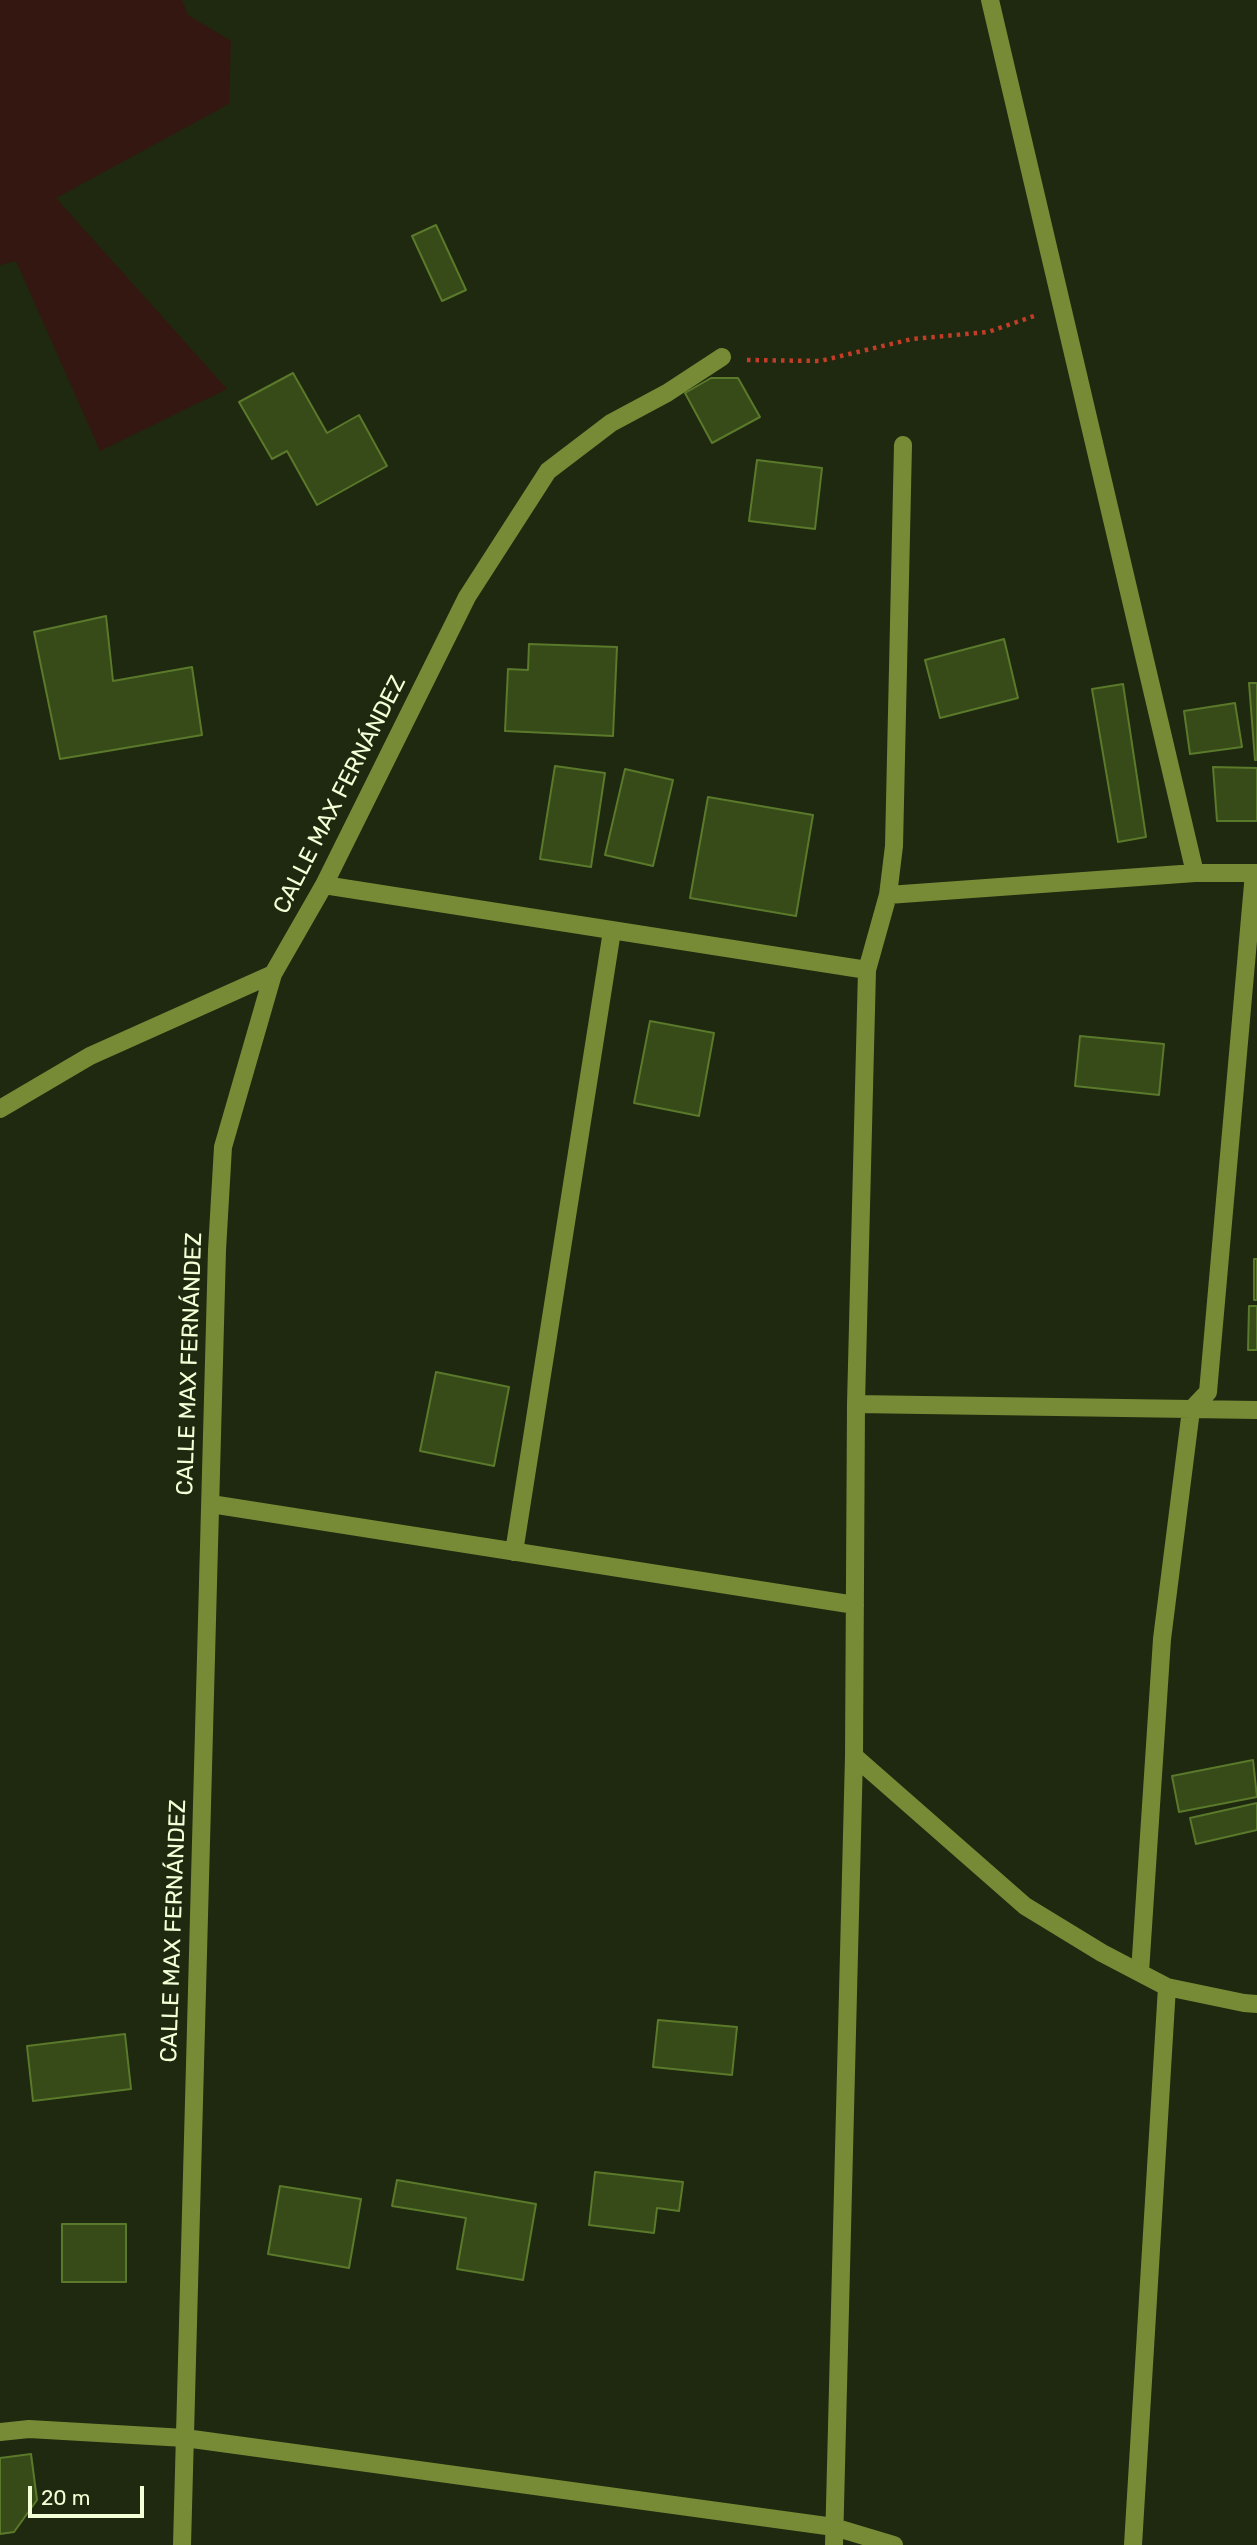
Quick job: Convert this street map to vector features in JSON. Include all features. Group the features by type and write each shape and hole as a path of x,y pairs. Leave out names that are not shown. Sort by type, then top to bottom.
{"street":[{"path":"990,0 1195,873"},
{"name":"CALLE MAX FERNÁNDEZ","path":"182,2545 217,1250 223,1147 274,974 324,885 467,597 548,471 611,423 667,393 722,357"},
{"path":"834,2536 854,1756 856,1404 867,971 888,895 894,846 903,445"},
{"path":"888,895 1195,873 1256,873 1208,1392 1191,1410 1161,1639 1140,1972"},
{"path":"324,885 867,971"},
{"path":"514,1552 612,930"},
{"path":"0,1109 90,1056 274,974"},
{"path":"856,1404 1257,1410"},
{"path":"211,1504 855,1605"},
{"path":"854,1756 1025,1906 1101,1953 1167,1987 1257,2004"},
{"path":"1133,2545 1167,1987"},
{"path":"0,2431 29,2429 185,2438 894,2545"}],"path":[{"path":"722,357 820,361 912,339 988,332 1061,307"}],"shaded area":[{"path":"0,0 182,0 188,15 231,41 229,104 56,198 227,389 100,451 16,261 0,265"}],"building":[{"path":"436,225 466,290 442,301 412,236"},
{"path":"293,373 327,433 359,415 387,466 317,505 287,451 272,459 239,402"},
{"path":"711,378 738,378 760,417 712,443 685,393"},
{"path":"757,460 822,468 815,529 749,521"},
{"path":"106,616 113,681 192,667 202,735 60,759 34,632"},
{"path":"1004,639 1018,698 940,718 925,660"},
{"path":"529,644 617,647 613,736 505,731 508,669 528,670"},
{"path":"1249,683 1257,683 1257,760 1255,760"},
{"path":"1123,684 1146,837 1118,842 1092,689"},
{"path":"1235,703 1242,747 1190,754 1184,711"},
{"path":"555,766 605,773 591,867 540,859"},
{"path":"1213,767 1257,768 1257,821 1217,821"},
{"path":"625,769 673,780 653,866 605,855"},
{"path":"708,797 813,815 796,916 690,898"},
{"path":"650,1021 714,1033 699,1116 634,1103"},
{"path":"1080,1036 1164,1044 1159,1095 1075,1086"},
{"path":"1254,1259 1257,1259 1257,1300 1254,1300"},
{"path":"1249,1306 1257,1306 1257,1350 1248,1350"},
{"path":"436,1372 509,1387 494,1466 420,1451"},
{"path":"1253,1760 1257,1797 1179,1812 1172,1776"},
{"path":"1257,1803 1257,1830 1196,1844 1190,1818"},
{"path":"658,2020 737,2027 732,2075 653,2067"},
{"path":"125,2034 131,2089 33,2101 27,2046"},
{"path":"595,2172 683,2182 679,2211 657,2208 654,2233 589,2225"},
{"path":"397,2180 536,2204 523,2280 457,2269 466,2218 392,2206"},
{"path":"280,2186 361,2199 349,2268 268,2254"},
{"path":"62,2224 126,2224 126,2282 62,2282"},
{"path":"31,2454 37,2500 14,2532 0,2534 0,2458"}]}
